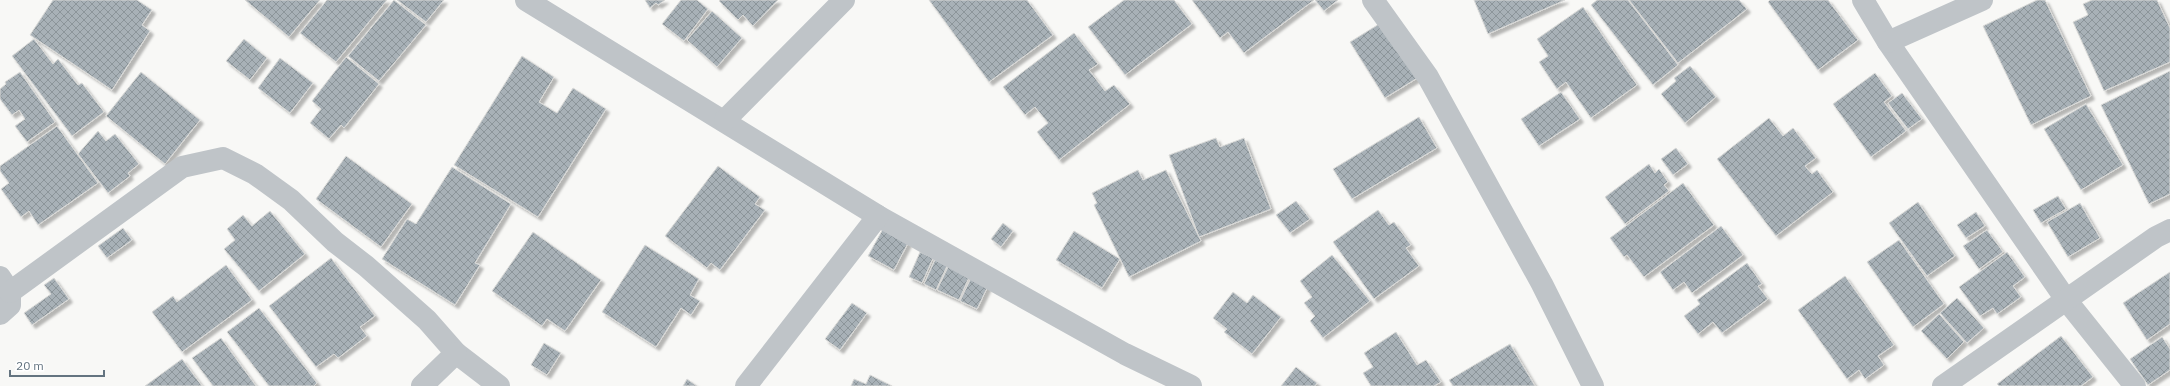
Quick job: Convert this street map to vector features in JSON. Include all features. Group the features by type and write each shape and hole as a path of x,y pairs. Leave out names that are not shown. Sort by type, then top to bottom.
{"street":[{"path":"526,0 725,120 878,216 1125,354 1191,386"},
{"path":"725,120 844,0"},
{"path":"1373,0 1428,77 1542,284 1594,386"},
{"path":"1863,0 1888,42 2067,301 2135,386"},
{"path":"1888,42 1982,0"},
{"path":"0,314 10,305 5,284 182,167 222,158 255,174 291,200 335,242 366,266 427,320 456,353 500,386"},
{"path":"746,386 878,216"},
{"path":"1943,386 2067,301 2156,237 2170,230"},
{"path":"422,386 456,353"}],"building":[{"path":"53,0 137,0 152,10 142,25 150,31 112,90 30,35"},
{"path":"245,0 320,0 289,37"},
{"path":"327,0 387,0 336,62 300,33"},
{"path":"394,0 426,25 379,81 348,56"},
{"path":"397,0 444,0 426,22"},
{"path":"645,0 665,0 658,5 656,3 650,8"},
{"path":"681,0 697,0 708,9 684,41 662,24"},
{"path":"778,0 753,26 743,15 738,20 719,1"},
{"path":"929,0 1027,0 1053,35 989,82"},
{"path":"1124,0 1174,0 1192,24 1125,75 1088,27"},
{"path":"1192,0 1314,0 1244,53 1228,32 1220,38"},
{"path":"1315,0 1338,0 1324,11"},
{"path":"1474,0 1565,0 1488,34"},
{"path":"1597,0 1628,0 1678,65 1653,85 1591,5"},
{"path":"1629,0 1739,0 1747,9 1678,63"},
{"path":"1770,0 1828,0 1858,40 1818,70 1768,2"},
{"path":"2037,0 2045,0 2091,96 2031,125 1983,26"},
{"path":"2092,0 2157,0 2170,28 2170,62 2104,91 2073,22 2088,15 2083,4"},
{"path":"1583,7 1637,85 1591,118 1566,82 1557,89 1539,62 1548,56 1537,39"},
{"path":"712,11 742,38 717,67 687,40"},
{"path":"1384,21 1419,77 1385,98 1350,42"},
{"path":"1074,33 1098,64 1089,70 1105,91 1114,85 1130,104 1059,160 1037,132 1048,123 1035,107 1025,115 1003,87"},
{"path":"34,39 53,64 58,59 78,85 82,83 104,112 72,136 12,56"},
{"path":"244,39 267,58 250,80 226,61"},
{"path":"522,56 554,77 539,102 557,113 573,88 606,109 538,217 454,165"},
{"path":"346,57 379,84 344,128 341,125 329,139 310,123 321,109 312,101"},
{"path":"280,58 313,83 290,113 258,88"},
{"path":"1690,66 1716,97 1685,123 1661,94 1676,81 1674,78"},
{"path":"2170,71 2170,194 2149,204 2101,105"},
{"path":"20,72 55,122 27,142 15,126 25,119 19,110 12,115 0,99 0,89 6,84 5,82"},
{"path":"141,72 200,120 165,164 106,116"},
{"path":"1875,73 1892,96 1884,102 1906,131 1871,157 1833,104"},
{"path":"1561,92 1580,119 1539,146 1521,119"},
{"path":"1902,93 1922,119 1908,129 1888,103"},
{"path":"2086,104 2123,165 2081,190 2044,129"},
{"path":"1419,117 1437,148 1352,199 1333,169"},
{"path":"1769,118 1783,136 1793,128 1816,158 1805,166 1812,174 1817,170 1833,192 1776,236 1717,159"},
{"path":"57,126 98,183 38,225 29,211 21,217 1,189 9,183 0,171 0,166"},
{"path":"98,131 106,141 115,134 139,164 128,173 130,176 108,193 78,154"},
{"path":"1216,138 1220,147 1244,138 1271,209 1199,237 1169,155"},
{"path":"1676,148 1688,164 1673,175 1661,159"},
{"path":"346,156 412,204 381,247 316,199"},
{"path":"1649,164 1655,173 1659,169 1668,182 1664,185 1669,191 1625,224 1605,197"},
{"path":"718,166 760,197 755,204 765,210 720,270 711,263 707,268 665,236"},
{"path":"452,167 511,204 475,263 480,265 455,305 382,259 407,219 416,224"},
{"path":"1138,170 1143,180 1166,170 1201,241 1129,277 1094,205 1097,203 1092,193"},
{"path":"1683,183 1714,225 1644,277 1627,255 1624,257 1610,238"},
{"path":"2058,196 2066,209 2041,223 2033,210"},
{"path":"1296,201 1310,219 1290,233 1276,215"},
{"path":"1918,202 1955,256 1927,276 1889,223"},
{"path":"2080,203 2100,238 2068,257 2047,222"},
{"path":"1378,210 1389,225 1394,222 1411,245 1406,248 1419,266 1374,299 1333,242"},
{"path":"270,211 305,254 259,291 224,249 235,240 227,229 243,215 252,226"},
{"path":"1976,212 1985,226 1966,238 1957,225"},
{"path":"1003,223 1013,231 1001,247 991,239"},
{"path":"1721,226 1743,255 1692,293 1684,282 1673,290 1660,272"},
{"path":"884,227 909,241 894,270 868,256"},
{"path":"123,228 132,240 107,258 98,246"},
{"path":"1987,230 2003,252 1979,269 1963,246"},
{"path":"1074,231 1120,259 1102,288 1056,260"},
{"path":"533,232 601,280 565,331 547,319 542,326 492,291"},
{"path":"1899,240 1944,304 1913,327 1867,262"},
{"path":"645,245 699,279 690,295 700,301 691,315 681,308 656,347 602,312"},
{"path":"920,252 933,258 922,283 909,277"},
{"path":"2007,252 2025,277 2013,286 2021,297 1997,314 1993,308 1980,316 1959,287"},
{"path":"1332,255 1370,301 1323,338 1310,321 1315,316 1304,303 1312,297 1300,281"},
{"path":"331,258 375,316 360,327 367,336 338,358 334,354 316,367 269,306"},
{"path":"935,260 947,266 936,290 924,284"},
{"path":"1747,263 1762,284 1758,286 1768,299 1722,333 1713,322 1698,334 1684,316 1700,304 1697,300"},
{"path":"226,265 252,300 182,352 152,312 173,296 177,302"},
{"path":"949,265 970,275 959,300 937,290"},
{"path":"2170,272 2170,324 2147,340 2123,303"},
{"path":"1845,276 1894,345 1878,356 1884,365 1865,379 1859,370 1847,379 1798,310"},
{"path":"54,278 69,299 32,325 24,313 51,294 44,285"},
{"path":"971,278 988,286 977,309 960,301"},
{"path":"1233,292 1247,303 1253,295 1281,317 1252,354 1224,332 1227,329 1213,318"},
{"path":"1957,298 1984,328 1967,343 1940,313"},
{"path":"852,303 867,313 840,350 825,339"},
{"path":"259,308 317,383 314,386 269,386 227,332"},
{"path":"1939,314 1964,342 1947,359 1921,331"},
{"path":"1396,332 1417,365 1426,360 1441,382 1434,386 1371,386 1363,373 1373,367 1364,353"},
{"path":"2061,336 2093,377 2081,386 1999,386 1997,384"},
{"path":"2162,337 2170,349 2170,370 2148,385 2130,359"},
{"path":"221,338 256,386 213,386 192,358"},
{"path":"544,343 561,353 547,375 531,365"},
{"path":"1510,344 1535,386 1453,386 1449,380"},
{"path":"182,359 202,386 145,386"},
{"path":"1296,367 1317,383 1315,386 1281,386"},
{"path":"870,375 892,386 851,386 854,379 866,384"},
{"path":"687,379 697,386 683,386"}]}
